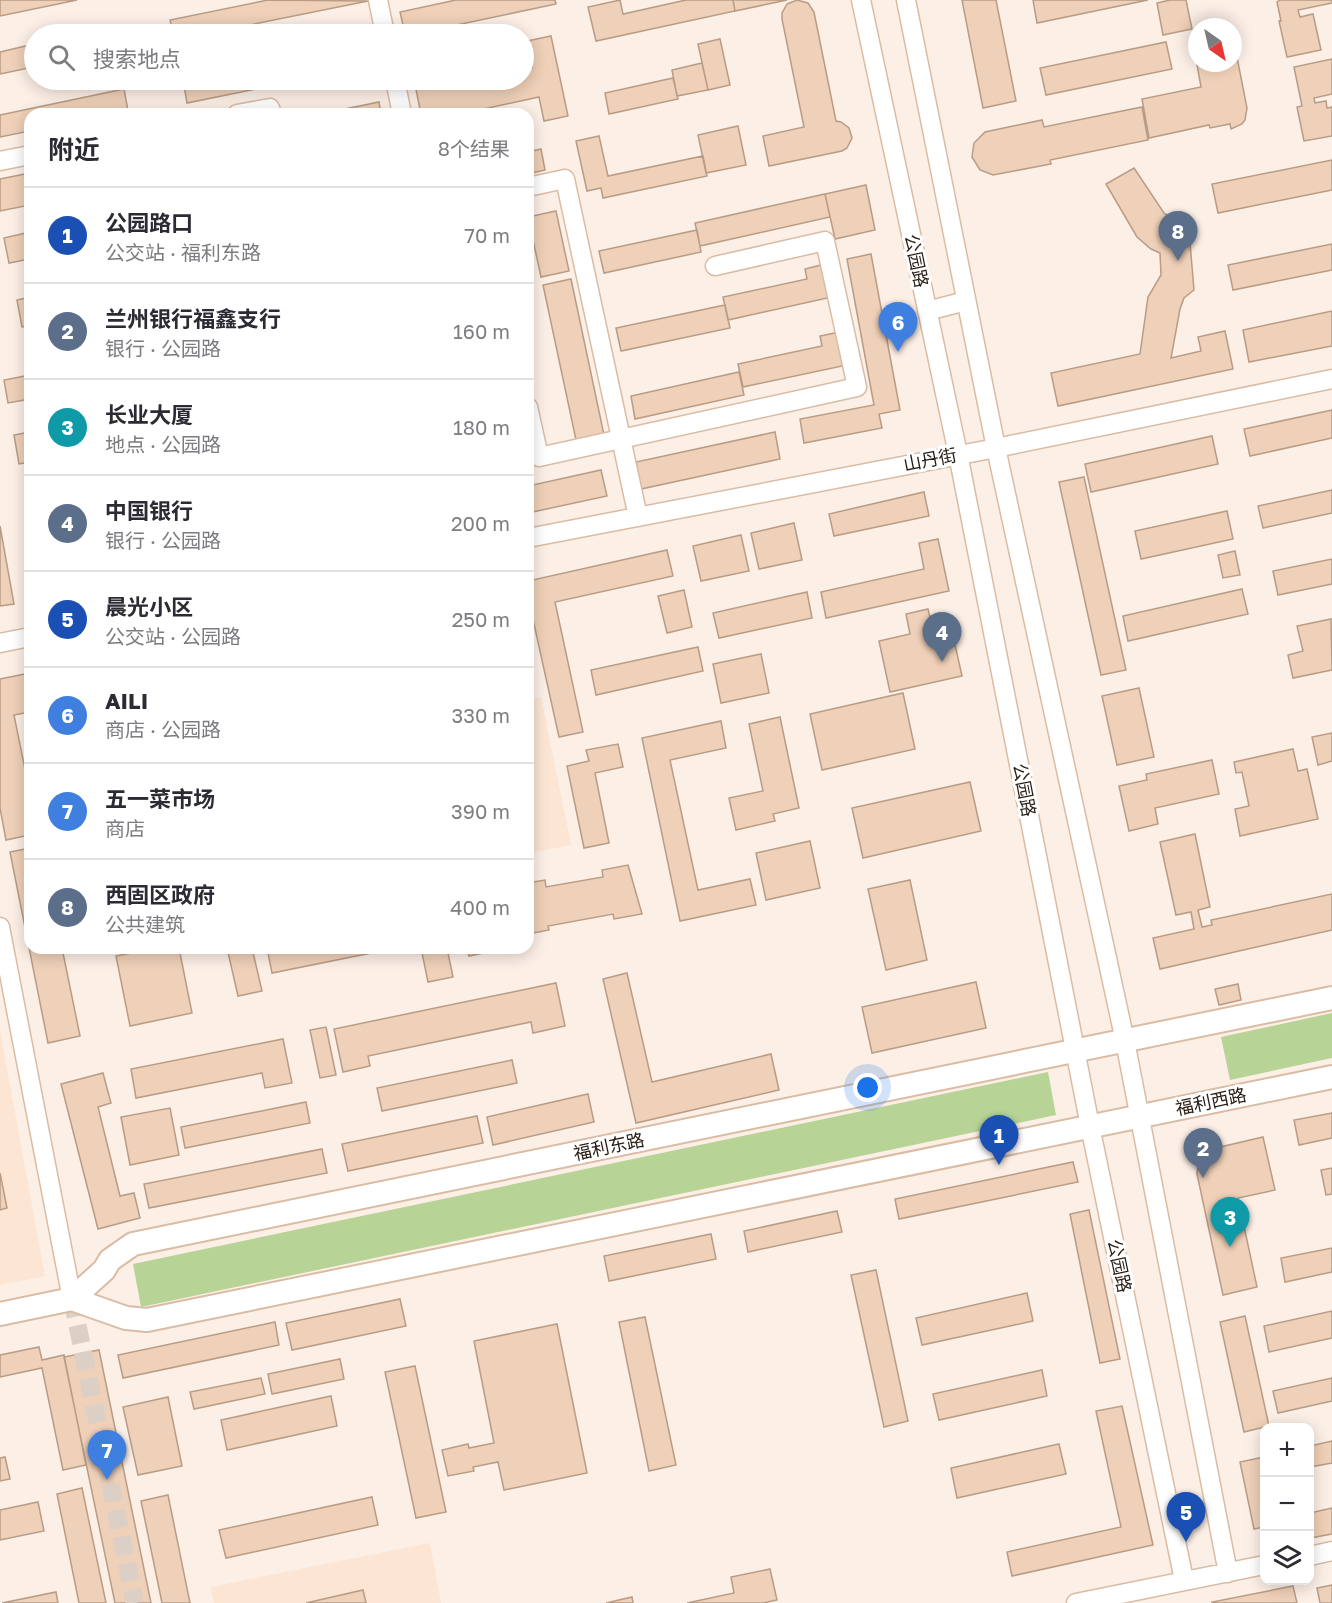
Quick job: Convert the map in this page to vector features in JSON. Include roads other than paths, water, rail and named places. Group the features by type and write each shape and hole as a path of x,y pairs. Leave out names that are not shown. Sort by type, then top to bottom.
{"main road":[{"path":"1125,1041 1332,998"},
{"name":"福利东路","path":"72,1299 104,1270 110,1260 133,1244 1125,1041"},
{"name":"福利西路","path":"1090,1126 1332,1077"},
{"path":"0,1314 72,1299 126,1318 147,1320 1090,1126"},
{"path":"104,1270 103,1293 108,1304 126,1318"}],"street":[{"path":"378,0 383,24"},
{"name":"公园路","path":"861,0 958,454 1090,1126 1184,1580"},
{"path":"906,0 996,448 1125,1041 1228,1573"},
{"path":"397,90 401,108"},
{"path":"0,161 24,156"},
{"path":"534,186 564,179 638,517"},
{"path":"534,434 539,457 857,387 825,241 715,266"},
{"path":"927,311 966,301"},
{"name":"山丹街","path":"534,537 996,448 1332,379"},
{"path":"0,643 24,638"},
{"path":"0,927 72,1299"},
{"path":"1314,1555 1332,1551"},
{"path":"1076,1603 1260,1566"}],"tunnel":[{"path":"72,1299 135,1603"}],"place":[{"name":"西固区政府","path":"1178,261"},
{"name":"AILI","path":"898,352"},
{"name":"中国银行","path":"942,662"},
{"name":"公园路口","path":"999,1165"},
{"name":"兰州银行福鑫支行","path":"1203,1178"},
{"name":"长业大厦","path":"1230,1247"},
{"name":"五一菜市场","path":"107,1480"},
{"name":"晨光小区","path":"1186,1542"}]}
